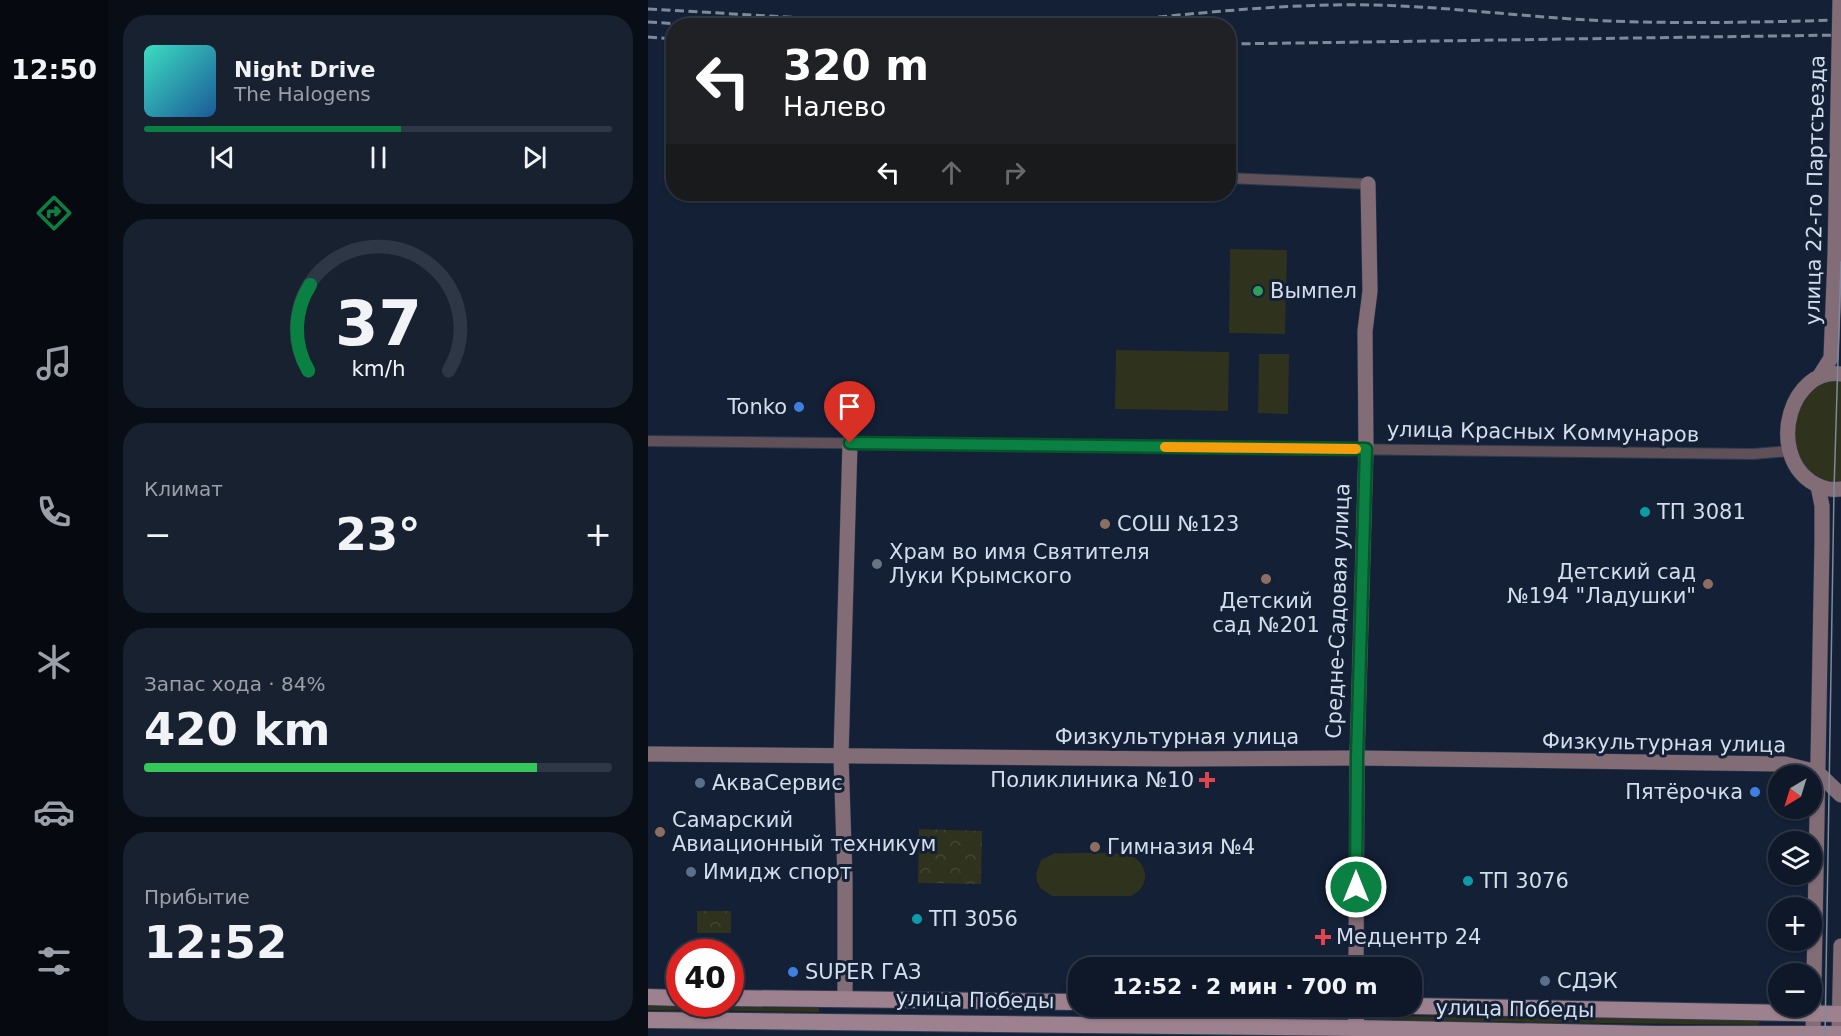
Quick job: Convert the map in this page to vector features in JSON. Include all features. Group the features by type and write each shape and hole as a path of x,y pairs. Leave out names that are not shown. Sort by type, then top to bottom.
{"main road":[{"path":"648,997 666,998"},
{"name":"улица Победы","path":"744,998 1068,1002"},
{"path":"844,1029 845,999"},
{"name":"улица Победы","path":"1422,1006 1768,1012"},
{"path":"1757,1012 1768,1019 1769,1024 1768,1029 1758,1034"},
{"name":"улица Победы","path":"1822,1013 1840,1014"},
{"path":"1356,1017 1357,1032"},
{"name":"улица Победы","path":"648,1020 844,1029 1840,1034"}],"street":[{"name":"улица 22-го Партсъезда","path":"1789,451 1787,425 1792,409 1811,382 1819,377 1831,358 1840,0"},
{"path":"1236,178 1368,184"},
{"name":"Средне-Садовая улица","path":"1356,957 1357,758 1366,449 1365,331 1370,291 1368,184"},
{"path":"1819,377 1828,373 1841,374"},
{"name":"улица Красных Коммунаров","path":"648,441 1753,454 1789,451"},
{"path":"845,999 845,878 841,756 850,443"},
{"path":"1789,451 1800,473 1818,486 1834,490 1841,489"},
{"path":"1817,765 1822,543 1822,506 1818,486"},
{"name":"Физкультурная улица","path":"648,754 1176,759 1357,758 1789,765"},
{"name":"Физкультурная улица","path":"1822,777 1841,795"},
{"path":"1814,963 1816,819"},
{"path":"1840,1034 1841,945"},
{"path":"1813,1017 1813,1035"}],"green space":[{"name":"Вымпел","path":"1230,249 1287,250 1285,334 1229,333"},
{"path":"1116,350 1229,352 1228,411 1115,409"},
{"path":"1259,354 1289,354 1288,414 1258,413"},
{"path":"1841,379 1841,482 1828,482 1819,479 1804,467 1793,438 1799,406 1817,384"},
{"path":"919,829 982,831 981,884 918,883"},
{"path":"1055,853 1106,853 1131,856 1142,866 1145,874 1143,885 1131,896 1052,896 1040,888 1036,874 1041,860"},
{"path":"697,911 731,911 731,933 697,933"},
{"path":"648,1006 666,1006 666,1010 648,1010"},
{"path":"744,1007 819,1008 819,1012 744,1011"},
{"path":"1372,1017 1422,1017 1758,1020 1760,1022 1758,1025 1372,1020"}],"tram line":[{"path":"1825,1036 1834,490 1841,261"}],"railway":[{"path":"1147,18 1297,6 1375,5 1639,22 1841,20"},
{"path":"648,9 805,18"},
{"path":"648,22 666,23"},
{"path":"1236,44 1841,35"},
{"path":"648,37 666,38"}],"slow traffic":[{"path":"1165,447 1356,449"}],"place":[{"name":"Вымпел","path":"1258,291"},
{"name":"Tonko","path":"799,407"},
{"name":"ТП 3081","path":"1645,512"},
{"name":"СОШ №123","path":"1105,524"},
{"name":"Храм во имя Святителя Луки Крымского","path":"877,564"},
{"name":"Детский сад №201","path":"1266,579"},
{"name":"Детский сад №194 \"Ладушки\"","path":"1708,584"},
{"name":"Поликлиника №10","path":"1207,780"},
{"name":"АкваСервис","path":"700,783"},
{"name":"Пятёрочка","path":"1755,792"},
{"name":"Самарский Авиационный техникум","path":"660,832"},
{"name":"Гимназия №4","path":"1095,847"},
{"name":"Имидж спорт","path":"691,872"},
{"name":"ТП 3076","path":"1468,881"},
{"name":"ТП 3056","path":"917,919"},
{"name":"Медцентр 24","path":"1323,937"},
{"name":"SUPER ГАЗ","path":"793,972"},
{"name":"СДЭК","path":"1545,981"}],"route":[{"path":"850,443 1366,449 1361,575 1356,887"}]}
